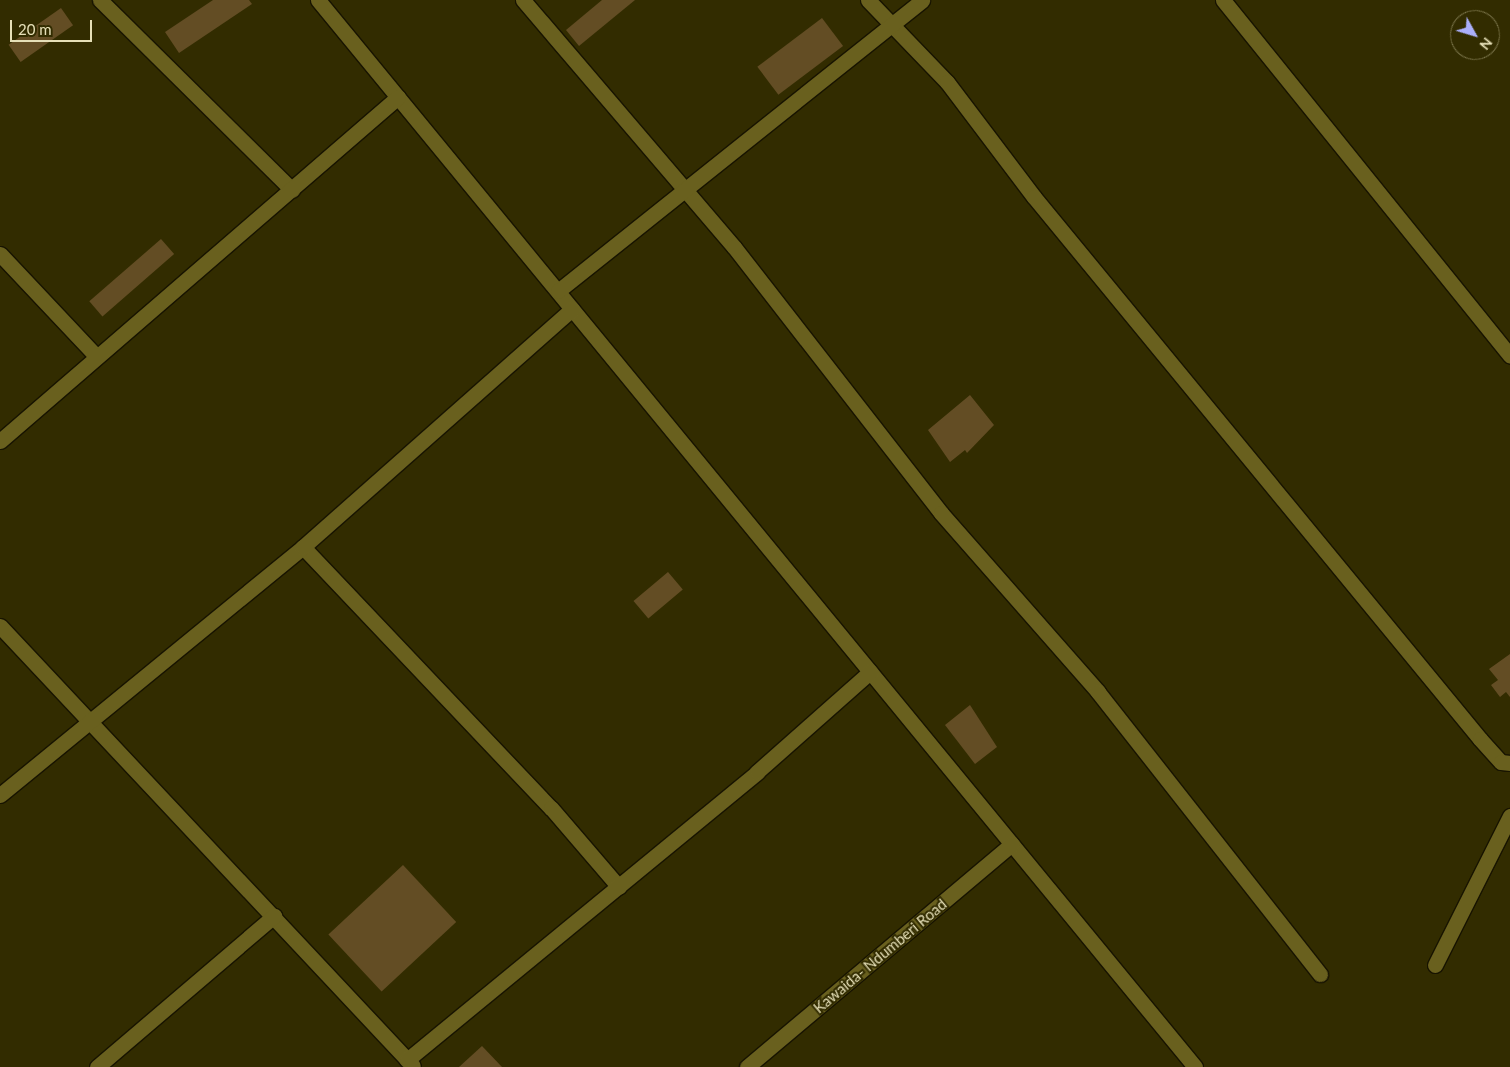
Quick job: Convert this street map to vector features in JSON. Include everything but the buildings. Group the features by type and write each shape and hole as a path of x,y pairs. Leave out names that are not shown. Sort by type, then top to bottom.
{"street":[{"path":"100,0 292,190"},
{"path":"318,0 1195,1067"},
{"path":"523,0 684,188 941,513 1098,692 1320,974"},
{"path":"868,0 947,82 1034,197 1480,739 1501,762 1510,763"},
{"path":"558,292 684,188 922,0"},
{"path":"1224,0 1510,356"},
{"path":"0,440 398,97"},
{"path":"0,254 97,357"},
{"path":"0,795 303,547 572,309"},
{"path":"303,547 551,808 619,887"},
{"path":"0,626 410,1063 870,672"},
{"path":"1435,965 1510,816"},
{"name":"Kawaida- Ndumberi Road","path":"748,1067 1012,844"},
{"path":"97,1067 274,916"}]}
